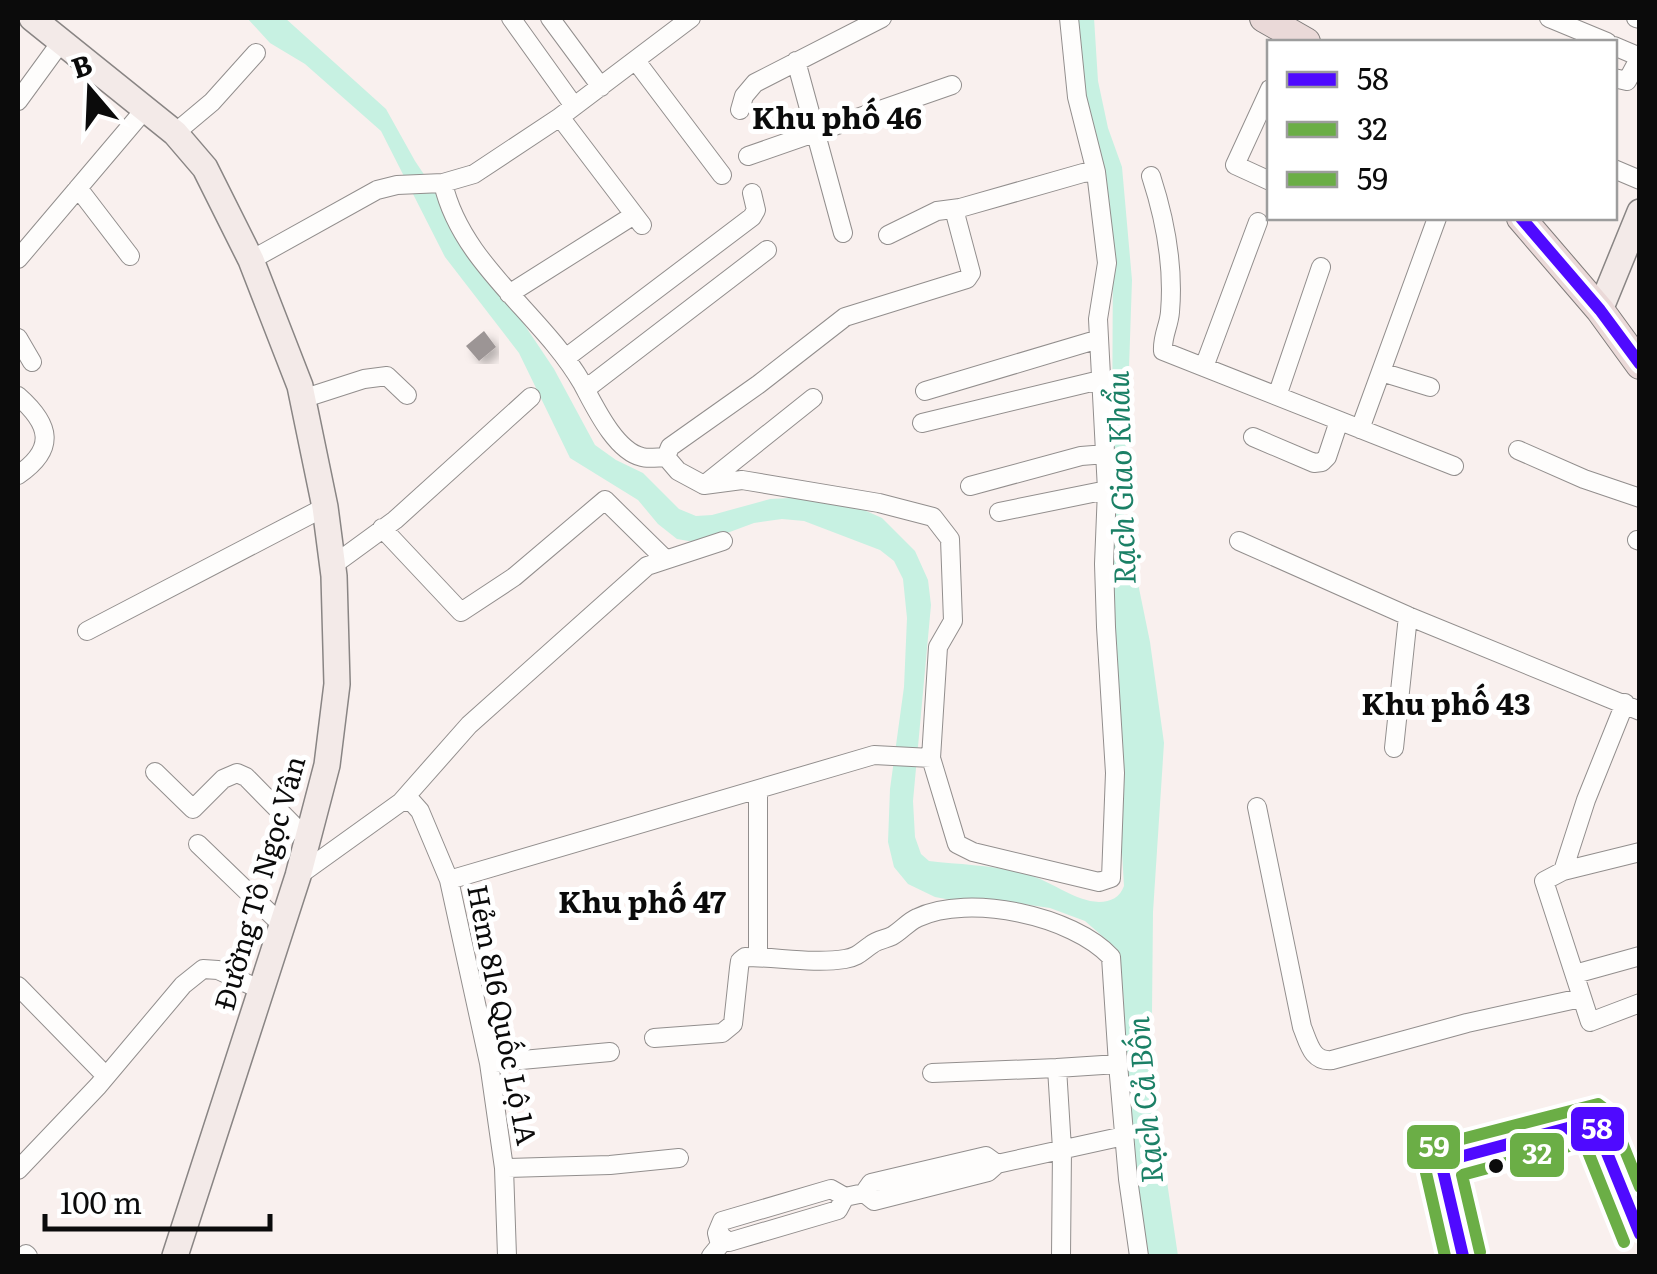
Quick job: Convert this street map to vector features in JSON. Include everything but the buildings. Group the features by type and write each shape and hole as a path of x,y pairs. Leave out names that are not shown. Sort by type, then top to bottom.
{"main road":[{"path":"1264,18 1297,40"},
{"path":"1523,220 1600,310 1640,366"}],"street":[{"path":"18,24 24,18"},
{"name":"Đường Tô Ngọc Vân","path":"32,18 175,133 205,168 251,260 302,400 332,566 337,684 333,728 308,839 219,1128 175,1256"},
{"path":"508,294 638,220 510,18"},
{"path":"550,18 601,87"},
{"path":"251,260 376,190 397,184 438,183 474,174 567,112 691,18"},
{"path":"740,110 754,83 882,18"},
{"path":"438,183 448,209 508,294 566,357 604,425 640,457 666,457 678,471 704,485 742,480 933,516 950,539 953,621 938,647 929,757 957,844 974,852 1099,882 1111,878 1115,773 1104,564 1107,490 1098,319 1107,264 1096,172 1077,97 1069,18"},
{"path":"1549,18 1602,40"},
{"path":"18,102 60,42"},
{"path":"1617,47 1640,57 1628,82 1617,79"},
{"path":"175,133 212,102 256,54"},
{"path":"636,61 722,175"},
{"path":"796,61 843,233"},
{"path":"748,156 952,85"},
{"path":"18,259 146,108"},
{"path":"1264,111 1235,164 1267,180"},
{"path":"888,235 937,211 1096,172"},
{"path":"1151,176 1161,206 1171,284 1170,318 1162,337 1163,351 1454,466"},
{"path":"78,188 130,256"},
{"path":"566,357 752,217 756,210 752,193"},
{"path":"666,457 670,447 845,317 967,279 971,273 955,213 960,208"},
{"path":"1600,310 1640,212"},
{"path":"1360,429 1436,220"},
{"path":"1204,367 1258,222"},
{"path":"582,383 591,385 767,250"},
{"path":"1277,396 1321,267"},
{"path":"18,338 32,362"},
{"path":"925,391 1099,339"},
{"path":"1381,372 1430,387"},
{"path":"302,400 387,376 407,395"},
{"path":"922,423 1100,380"},
{"path":"18,396 40,422 45,451 18,474"},
{"path":"332,566 382,528 531,397"},
{"path":"704,485 813,398"},
{"path":"1253,437 1322,462 1327,458 1339,421"},
{"path":"1518,450 1640,498"},
{"path":"970,486 1081,456 1106,454"},
{"path":"999,512 1107,490"},
{"path":"382,528 461,612 514,577 605,500 664,558"},
{"path":"87,630 324,507"},
{"path":"298,876 402,802 469,724 647,566 722,541"},
{"path":"1240,541 1408,616 1632,707 1586,800 1563,871"},
{"path":"1394,748 1408,616"},
{"path":"449,880 874,756 929,757"},
{"path":"155,772 192,809 223,779 237,773 246,777 308,839"},
{"path":"758,790 758,957"},
{"name":"Hẻm 816 Quốc Lộ 1A","path":"402,802 412,802 420,811 449,880 489,1063 504,1168 507,1256"},
{"path":"1258,807 1302,1028 1314,1056 1322,1061 1581,998"},
{"path":"198,844 281,924"},
{"path":"1640,852 1563,871 1544,882 1590,1022 1640,1003"},
{"path":"654,1038 722,1033 733,1024 740,961 758,957 843,959 864,953 916,918 946,910 976,909 1042,917 1076,930 1111,957 1124,1136 1139,1256"},
{"path":"1574,974 1640,956"},
{"path":"18,1170 106,1076 183,985 203,969 218,970 261,990"},
{"path":"18,986 106,1076"},
{"path":"489,1063 610,1052"},
{"path":"932,1072 1118,1064"},
{"path":"1057,1068 1062,1150 1061,1256"},
{"path":"710,1256 720,1246 722,1221 831,1189 854,1195 871,1184 986,1156 997,1164 1124,1136"},
{"path":"504,1168 610,1166 678,1158"}],"water":[{"path":"247,18 285,18 386,109 415,161 554,369 595,445 643,473 679,509 696,516 770,499 809,497 846,502 882,518 915,551 928,580 931,605 913,801 915,837 921,854 929,861 1019,872 1099,902 1114,898 1124,886 1105,564 1112,468 1113,238 1083,117 1071,18 1094,18 1098,81 1108,128 1122,167 1132,280 1124,515 1150,642 1164,743 1153,912 1152,1011 1158,1121 1178,1256 1149,1256 1127,1123 1121,1041 1124,1001 1117,949 1085,921 1050,908 935,897 908,884 894,867 888,842 890,789 904,687 907,618 903,579 894,561 880,550 804,521 754,523 700,543 677,539 638,500 570,458 519,353 445,257 381,131 305,64 270,43"}],"transit line":[{"name":"58","path":"1523,220 1600,310 1640,364"},
{"name":"59","path":"1445,1256 1424,1164 1426,1153 1435,1146 1598,1104 1610,1113 1640,1187"},
{"name":"58","path":"1463,1256 1441,1162 1594,1121 1640,1234"},
{"name":"32","path":"1480,1252 1462,1175 1584,1142 1624,1242"}],"district":[{"name":"Khu phố 46","path":"837,119"},
{"name":"Khu phố 43","path":"1446,705"},
{"name":"Khu phố 47","path":"642,903"}],"water label":[{"name":"Rạch Giao Khẩu","path":"1122,478"},
{"name":"Rạch Cả Bốn","path":"1146,1100"}]}
